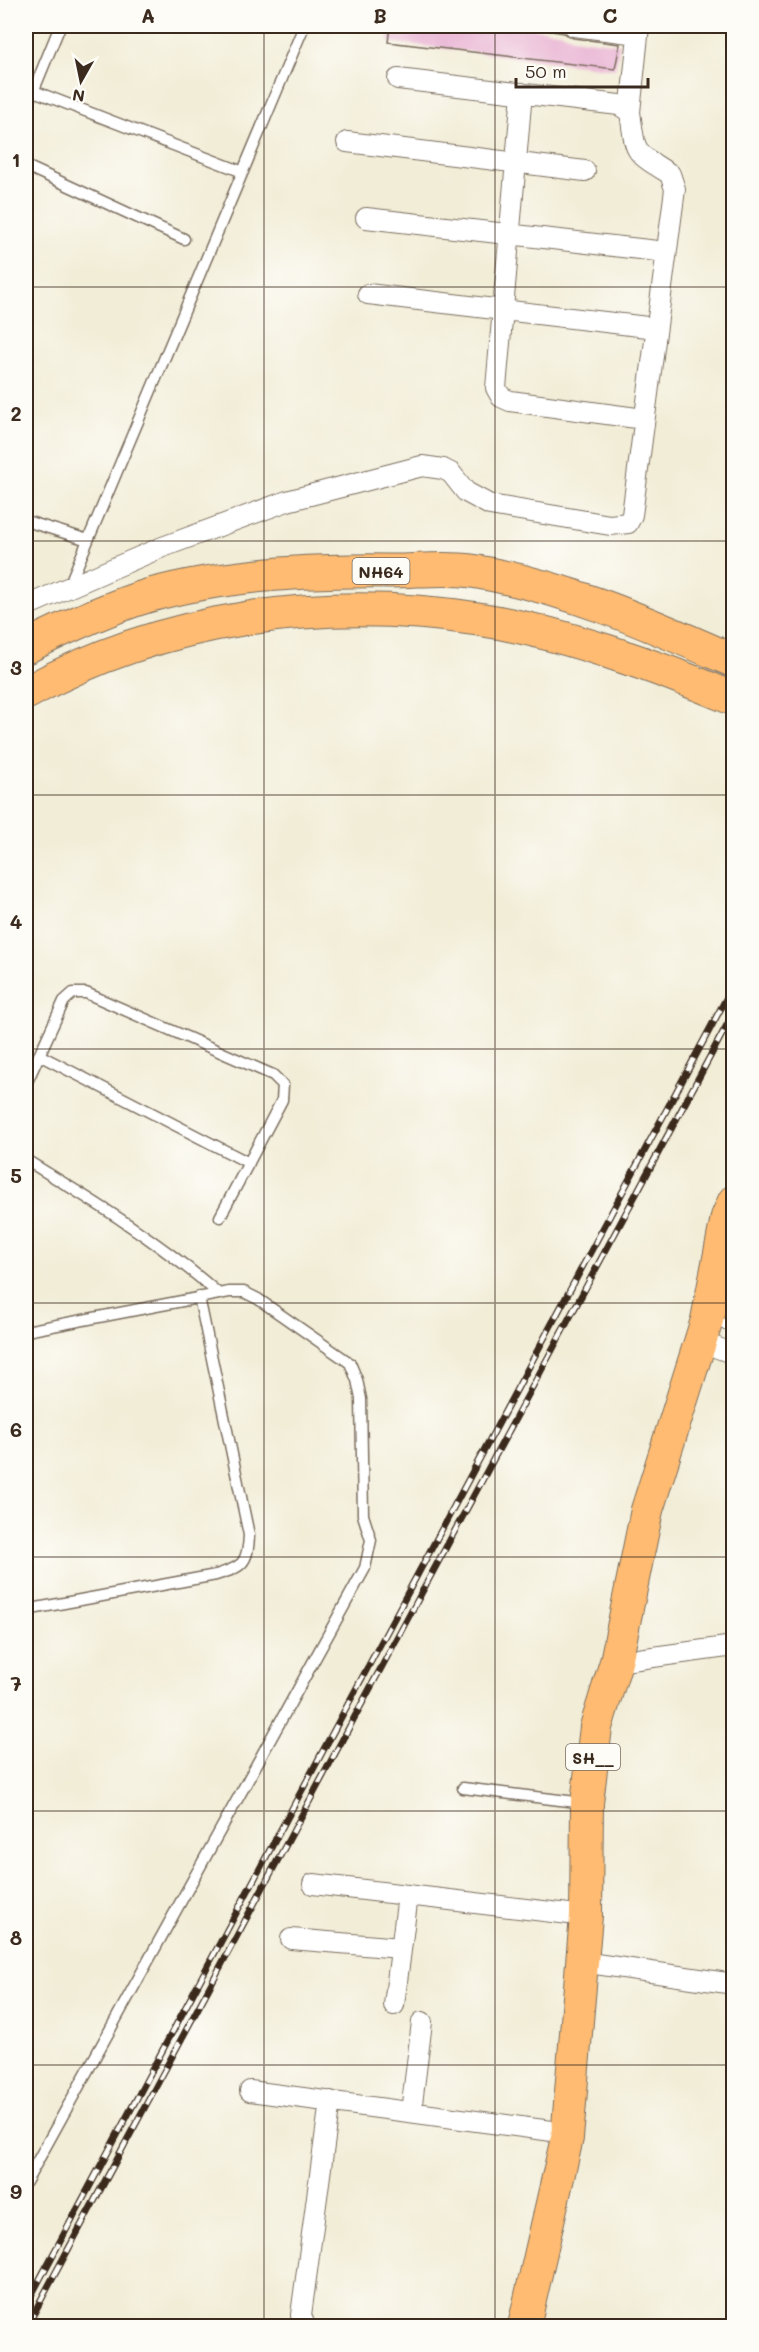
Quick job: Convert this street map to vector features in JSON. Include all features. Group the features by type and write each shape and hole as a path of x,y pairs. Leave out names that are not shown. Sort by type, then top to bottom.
{"highway":[{"name":"NH64","path":"26,647 69,626 147,596 252,576 355,570 471,571 540,586 646,622 734,661"},
{"name":"NH64","path":"26,693 52,678 124,648 202,625 259,616 395,609 480,619 560,638 653,668 733,698"}],"main road":[{"name":"SH__","path":"524,2326 567,2133 586,1916 587,1803 596,1727 616,1662 646,1510 714,1329 727,1217 734,1201"}],"street":[{"path":"26,606 160,548 287,501 422,466 443,469 451,473 466,492 490,505 620,526 628,523 632,514 675,189 670,174 637,152 631,138 630,112 638,30 574,26"},
{"path":"398,79 619,105 630,112"},
{"path":"522,93 496,388 501,397 510,401 644,419"},
{"path":"347,142 585,171"},
{"path":"366,218 666,252"},
{"path":"368,294 656,328"},
{"path":"714,1329 734,1357"},
{"path":"616,1662 734,1646"},
{"path":"313,1884 586,1916"},
{"path":"394,2005 408,1895"},
{"path":"291,1939 401,1948"},
{"path":"582,1962 734,1984"},
{"path":"411,2112 422,2022"},
{"path":"250,2091 567,2133"},
{"path":"305,2326 301,2315 330,2102"}],"lane":[{"path":"26,109 29,89 60,26"},
{"path":"68,588 304,26"},
{"path":"29,89 243,172"},
{"path":"26,166 184,239"},
{"path":"26,521 88,540"},
{"path":"26,1084 64,1001 73,993 86,993 273,1074 283,1085 282,1100 220,1217"},
{"path":"39,1055 249,1163"},
{"path":"26,1160 136,1228 184,1263 219,1294"},
{"path":"26,1331 219,1294 244,1292 258,1299 350,1363 361,1399 363,1515 371,1540 369,1559 26,2182"},
{"path":"26,1610 216,1575 237,1569 248,1556 249,1535 199,1297"},
{"path":"463,1788 587,1803"}],"building":[{"path":"390,26 520,26 564,33 573,38 620,44 615,69 388,42"}],"railway":[{"path":"26,2305 734,984"},
{"path":"27,2326 734,1012"}]}
